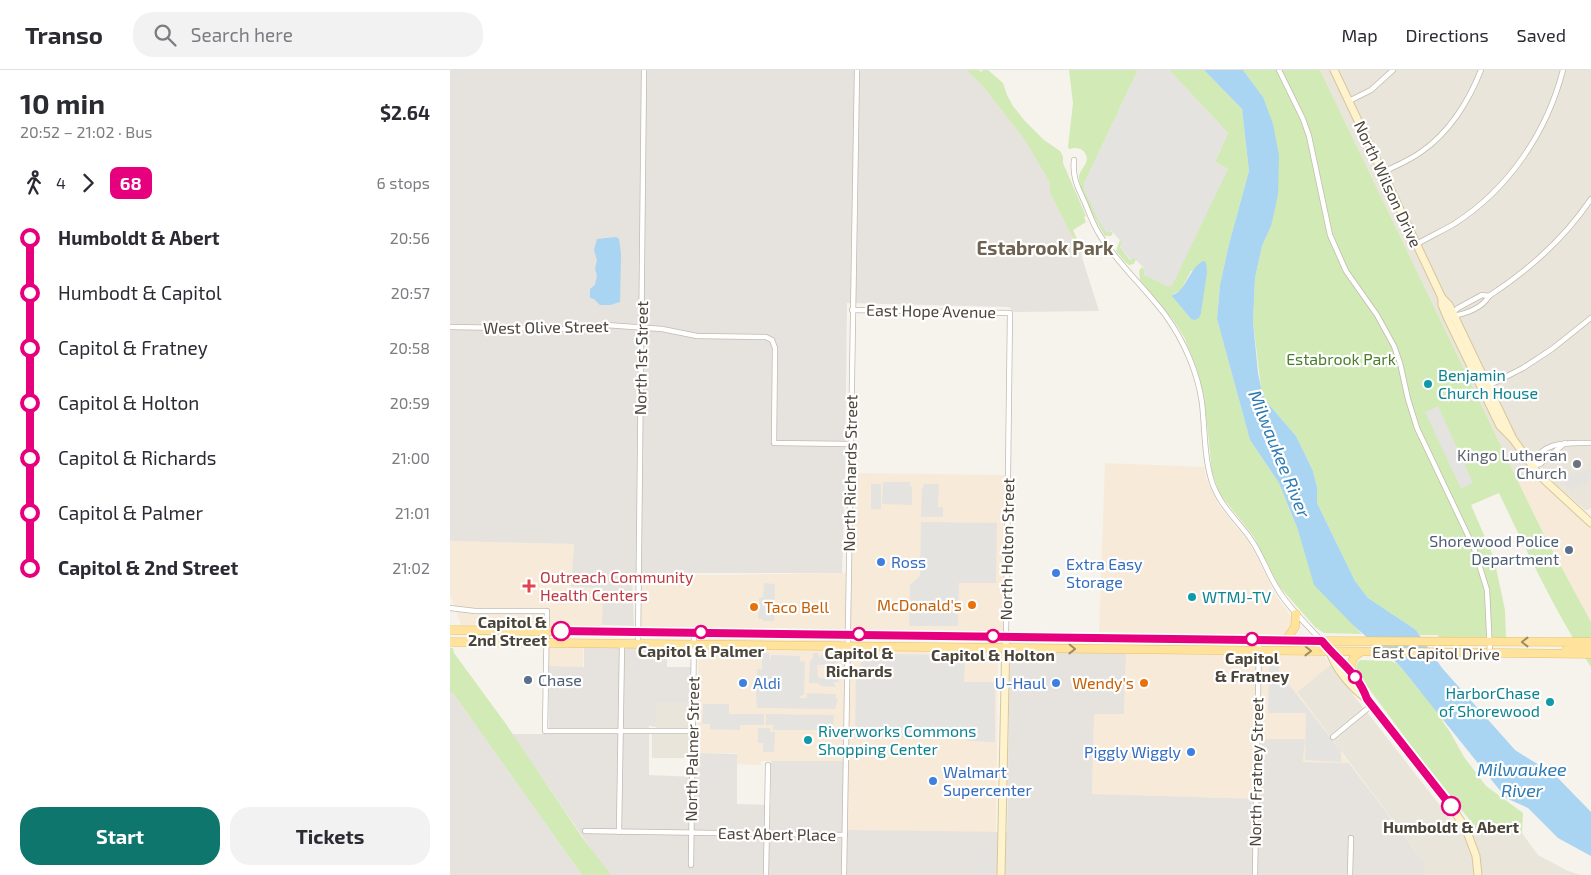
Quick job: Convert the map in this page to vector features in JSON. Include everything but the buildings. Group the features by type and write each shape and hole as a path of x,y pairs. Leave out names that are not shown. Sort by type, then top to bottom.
{"main road":[{"name":"North Wilson Drive","path":"1334,70 1442,298 1442,305 1451,315 1485,388 1500,426 1513,439 1532,466 1558,493 1590,518"},
{"path":"1286,640 1295,626 1296,614"},
{"name":"East Capitol Drive","path":"450,630 1258,639 1354,642 1591,642"},
{"name":"North Holton Street","path":"1001,875 1006,636"},
{"path":"1322,641 1351,671 1367,699"},
{"name":"East Capitol Drive","path":"450,642 1591,654"},
{"path":"1573,642 1563,647 1547,648 1547,654 1575,649 1591,649"},
{"path":"1330,651 1332,659 1356,692 1367,699 1372,705 1466,828 1476,856 1478,875"},
{"path":"1351,671 1353,658 1361,652"}],"street":[{"name":"North 1st Street","path":"638,645 644,70"},
{"name":"North Richards Street","path":"844,875 857,70"},
{"path":"1279,70 1309,136 1334,246 1346,271 1376,315 1394,346 1417,428 1474,548 1486,590 1490,654"},
{"path":"1349,101 1371,90 1393,70"},
{"path":"1383,172 1420,153 1443,133 1464,105 1481,70"},
{"path":"1417,244 1454,224 1480,205 1508,178 1530,148 1546,116 1562,70"},
{"path":"1074,160 1073,173 1096,228 1124,266 1166,316 1182,342 1196,376 1202,401 1207,463 1215,490 1224,506 1251,539 1278,590 1296,614 1322,641"},
{"path":"1451,315 1462,314 1485,303 1488,296 1510,282 1539,259 1566,232 1591,199"},
{"path":"1451,315 1458,308 1482,295 1488,296"},
{"name":"East Hope Avenue","path":"852,310 1010,312"},
{"name":"North Holton Street","path":"1006,636 1010,312"},
{"path":"1485,388 1523,368 1552,349 1591,318"},
{"name":"West Olive Street","path":"450,327 560,329 606,325 662,328 697,336 766,337 772,340 775,348 774,443 850,444"},
{"path":"1532,466 1535,458 1555,444 1591,443"},
{"path":"450,608 547,612 545,730 693,731"},
{"name":"North Palmer Street","path":"691,865 694,632"},
{"name":"North Fratney Street","path":"1255,875 1258,639"},
{"path":"618,832 622,645"},
{"path":"1333,737 1372,705"},
{"path":"766,875 768,765"},
{"name":"East Abert Place","path":"585,832 845,835"},
{"path":"1350,875 1351,838"}],"shaded area":[{"path":"450,70 966,70 982,85 1024,139 1050,183 1050,193 1081,254 1099,311 1014,312 1009,307 847,303 842,573 632,573 634,626 602,625 603,588 571,587 574,544 450,541"},
{"path":"1138,70 1169,70 1228,133 1215,162 1228,169 1173,284 1169,287 1144,275 1145,269 1134,258 1131,260 1120,247 1122,243 1112,231 1107,233 1099,222 1084,189 1084,184"},
{"path":"1320,70 1591,70 1591,508 1588,510 1585,510 1552,481 1538,463 1532,466 1518,481"},
{"path":"1438,406 1473,483 1461,489 1425,412"},
{"path":"1105,463 1204,467 1206,478 1220,507 1247,540 1275,594 1292,618 1294,624 1286,635 1099,632"},
{"path":"1532,466 1591,523 1591,622 1544,535 1518,481"},
{"path":"1591,469 1591,480 1571,490 1562,481 1572,472 1575,474"},
{"path":"850,473 1008,475 1006,636 841,634 841,649 998,652 996,833 848,830 849,761 761,761 761,765 737,764 737,753 697,753 699,627 640,627 640,574 848,573"},
{"path":"883,482 910,482 912,487 912,505 882,504"},
{"path":"871,484 881,484 881,510 871,509"},
{"path":"924,484 939,484 938,507 943,507 943,517 921,517 922,488"},
{"path":"921,522 997,523 996,583 959,583 958,626 909,626 910,585 920,576"},
{"path":"450,541 574,544 571,587 603,588 602,631 463,630 450,594"},
{"path":"764,583 774,584 775,586 774,621 758,619 759,598 763,597"},
{"path":"546,644 583,645 583,667 546,666"},
{"path":"667,647 667,667 691,667 690,703 656,703 656,727 649,726 649,775 696,777 697,753 737,754 737,804 771,805 771,761 849,761 848,830 1007,832 1010,652 1126,653 1124,714 1094,714 1092,794 1261,799 1261,739 1305,739 1303,762 1349,763 1424,862 1424,875 609,875 512,734 549,734 549,666 584,667 584,648"},
{"path":"762,652 769,653 770,660 771,655 800,656 800,661 805,662 804,695 800,696 800,698 807,698 807,693 836,694 838,699 835,709 757,708 757,669 762,669"},
{"path":"813,653 818,653 820,659 821,655 831,655 832,659 839,657 839,662 817,665 818,677 839,679 839,682 833,682 836,687 809,683 810,661 813,658"},
{"path":"1126,653 1324,656 1330,665 1297,692 1349,763 1303,762 1304,739 1261,739 1261,799 1092,794 1094,713 1124,714"},
{"path":"883,654 965,655 964,682 995,682 995,742 969,741 965,738 873,737 855,739 856,669 860,669 861,663 865,660 883,660"},
{"path":"1273,660 1279,660 1279,672 1341,751 1341,762 1305,760 1306,713 1268,713 1269,665 1273,664"},
{"path":"1330,665 1460,831 1522,833 1538,855 1568,871 1581,875 1424,875 1424,862 1297,692"},
{"path":"450,693 453,693 582,875 450,875"},
{"path":"656,703 690,703 689,725 693,731 692,758 652,758 652,731 656,731"},
{"path":"703,704 729,704 729,714 764,714 764,725 740,725 740,730 710,729 710,724 702,724"},
{"path":"766,714 834,715 833,730 773,730 773,725 766,725"},
{"path":"758,728 770,728 770,732 775,732 774,752 763,752 763,743 758,743"},
{"path":"704,760 728,760 728,780 704,780 702,770 704,769"},
{"path":"976,847 990,847 990,875 976,875"}],"green space":[{"path":"966,70 979,70 981,72 988,70 1003,83 1013,106 1024,120 1044,140 1060,151 1063,156 1063,163 1086,216 1084,217 1086,222 1073,230 1080,246 1085,251 1081,254 1050,193 1050,183 1024,139 982,85"},
{"path":"1069,70 1138,70 1084,184 1084,189 1113,233 1111,236 1105,236 1082,192 1079,176 1087,158 1086,155 1081,149 1069,149 1068,147 1073,103"},
{"path":"1169,70 1204,70 1242,109 1249,171 1220,285 1217,319 1250,440 1279,483 1298,530 1354,626 1362,634 1324,633 1315,627 1279,586 1254,537 1220,494 1212,472 1204,396 1197,369 1184,337 1173,320 1140,280 1139,271 1142,267 1145,270 1144,275 1228,169 1215,162 1228,133","holes":["1206,266 1201,313 1191,319 1171,295 1181,290 1191,271"]},
{"name":"Estabrook Park","path":"1243,70 1320,70 1544,535 1591,622 1591,667 1553,603 1499,493 1471,505 1494,558 1505,610 1506,638 1420,635 1416,630 1368,598 1355,581 1317,503 1317,487 1313,471 1296,436 1265,400 1261,388 1253,322 1255,278 1262,246 1271,226 1263,97"},
{"path":"1120,240 1122,243 1120,247 1130,260 1134,257 1136,259 1134,264 1129,265 1116,251"},
{"path":"450,648 453,648 454,653 506,724 582,837 611,875 582,875 453,693 450,693"},
{"path":"1360,660 1391,661 1398,664 1418,689 1440,711 1443,722 1464,757 1486,786 1523,813 1522,833 1476,831 1472,823 1358,674 1356,667"}],"water":[{"name":"Milwaukee River","path":"1204,70 1243,70 1263,97 1273,124 1279,155 1278,195 1271,226 1262,246 1255,278 1253,322 1258,373 1265,400 1296,436 1313,471 1317,487 1317,503 1355,581 1368,598 1416,630 1442,668 1515,750 1555,775 1591,812 1591,856 1558,838 1528,808 1506,798 1399,665 1354,626 1314,585 1298,530 1279,483 1250,440 1217,319 1220,285 1249,171 1242,109"},
{"path":"616,237 619,239 621,254 620,302 600,305 590,298 590,289 595,285 597,275 595,269 597,260 594,250 597,239"},
{"path":"1203,261 1206,262 1207,272 1201,313 1199,318 1195,320 1191,319 1171,295 1180,290 1194,269"}],"bus line":[{"name":"68","path":"561,631 1322,641 1351,671 1367,699 1451,806"}],"place":[{"name":"Benjamin Church House","path":"1428,384"},
{"name":"Kingo Lutheran Church","path":"1577,464"},
{"name":"Shorewood Police Department","path":"1569,550"},
{"name":"Ross","path":"881,562"},
{"name":"Extra Easy Storage","path":"1056,573"},
{"name":"Outreach Community Health Centers","path":"529,586"},
{"name":"WTMJ-TV","path":"1192,597"},
{"name":"McDonald's","path":"972,605"},
{"name":"Taco Bell","path":"754,607"},
{"name":"Capitol & 2nd Street","path":"561,631"},
{"name":"Capitol & Palmer","path":"701,632"},
{"name":"Capitol & Richards","path":"859,634"},
{"name":"Capitol & Holton","path":"993,636"},
{"name":"Capitol & Fratney","path":"1252,639"},
{"name":"Chase","path":"528,680"},
{"name":"Aldi","path":"743,683"},
{"name":"U-Haul","path":"1056,683"},
{"name":"Wendy's","path":"1144,683"},
{"name":"HarborChase of Shorewood","path":"1550,702"},
{"name":"Riverworks Commons Shopping Center","path":"808,740"},
{"name":"Piggly Wiggly","path":"1191,752"},
{"name":"Walmart Supercenter","path":"933,781"},
{"name":"Humboldt & Abert","path":"1451,806"}],"district":[{"name":"Estabrook Park","path":"1045,248"}]}
